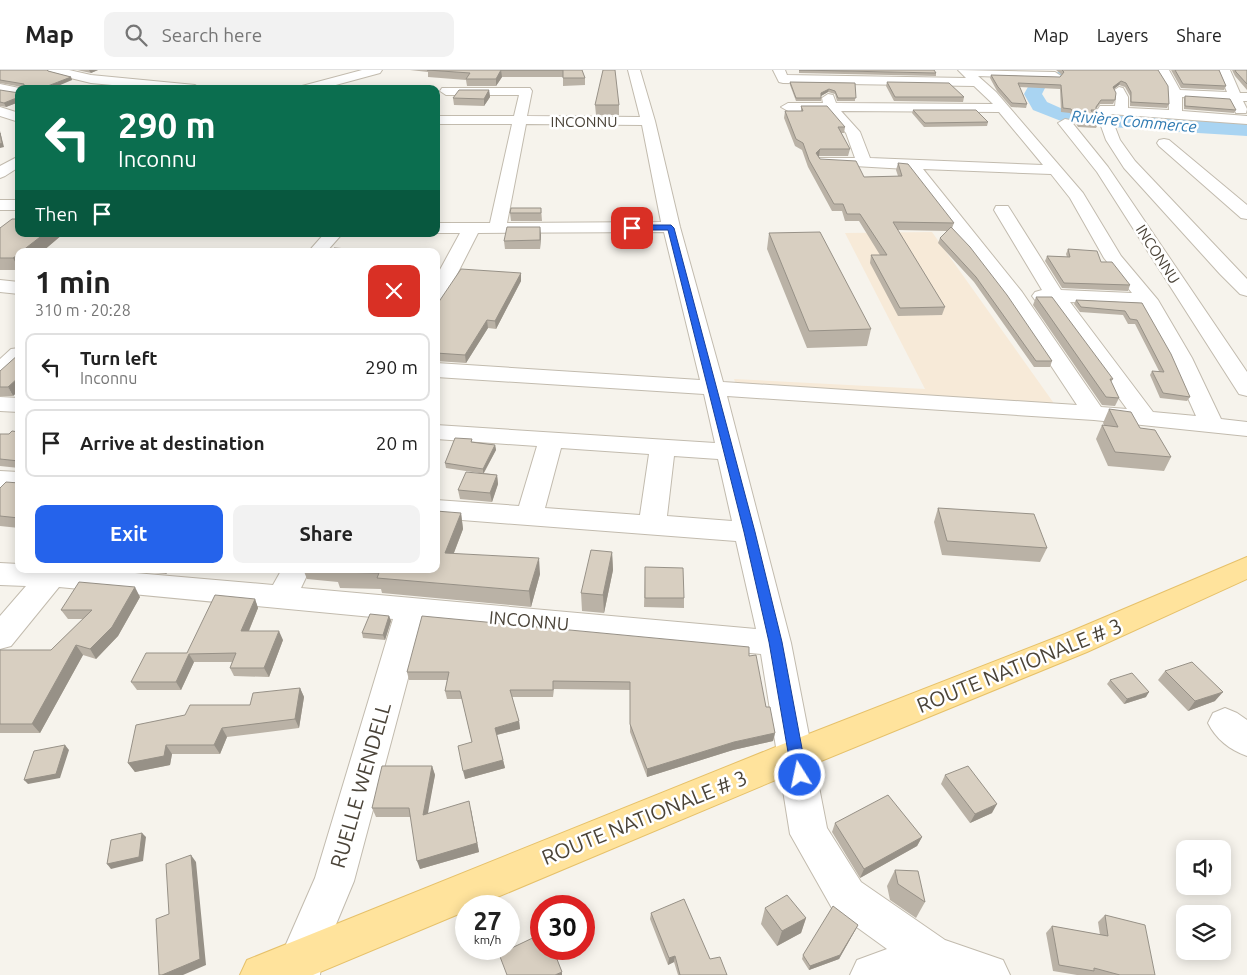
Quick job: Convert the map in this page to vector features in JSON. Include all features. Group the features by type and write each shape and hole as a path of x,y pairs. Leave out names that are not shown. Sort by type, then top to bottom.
{"main road":[{"name":"ROUTE NATIONALE # 3","path":"262,975 299,966 796,755 1076,643 1247,567"}],"street":[{"path":"54,70 91,79 153,85"},
{"path":"321,85 376,70"},
{"path":"634,70 648,121 671,228 750,532 775,642 809,834 847,896 938,967"},
{"path":"1162,70 1170,77 1177,104 1175,115"},
{"path":"1224,71 1243,108"},
{"path":"1224,71 1240,73"},
{"path":"781,75 827,77 1055,76"},
{"name":"INCONNU","path":"969,75 1002,108 1077,196 1113,258 1148,300 1181,358 1212,426"},
{"path":"827,77 831,108 853,132 864,163"},
{"path":"441,96 458,80"},
{"path":"0,88 15,90"},
{"path":"441,96 526,91 497,228"},
{"path":"1119,91 1122,97 1121,111 1175,115 1243,108"},
{"path":"1174,93 1243,108"},
{"path":"788,108 1002,108"},
{"name":"INCONNU","path":"1121,111 1105,109 1103,112 1105,120 1125,159 1214,257 1247,290"},
{"path":"0,111 15,117"},
{"name":"INCONNU","path":"440,120 648,121"},
{"name":"INCONNU","path":"1065,123 1103,170 1247,389"},
{"path":"1164,143 1247,214"},
{"path":"0,173 15,153"},
{"path":"824,161 1055,170"},
{"path":"912,165 1015,296 1094,413"},
{"path":"0,205 15,205"},
{"path":"1002,210 1055,296 1146,419"},
{"path":"440,228 671,228"},
{"path":"440,288 471,229"},
{"path":"321,248 330,237"},
{"path":"1113,258 1214,257"},
{"path":"0,286 15,288"},
{"name":"INCONNU","path":"1015,296 1148,300"},
{"path":"0,370 15,357"},
{"path":"440,370 1094,413 1247,429"},
{"path":"0,404 15,405"},
{"path":"440,432 730,452"},
{"path":"529,516 551,441"},
{"path":"652,525 662,448"},
{"path":"0,479 15,480"},
{"path":"440,509 750,532"},
{"name":"INCONNU","path":"0,574 27,573"},
{"path":"0,637 53,573"},
{"name":"INCONNU","path":"63,573 282,597 775,642"},
{"path":"282,597 294,573"},
{"name":"RUELLE WENDELL","path":"299,966 334,881 411,609"},
{"path":"872,975 938,967 988,975"}],"shaded area":[{"path":"932,232 1053,402 1058,416 740,397 734,379 925,389 845,233"}],"building":[{"path":"0,70 47,70 71,77 50,85 24,85 0,80"},
{"path":"427,70 501,70 496,79 466,79 470,73"},
{"path":"563,70 582,70 585,78 563,78"},
{"path":"603,70 615,70 619,105 595,105"},
{"path":"799,70 934,70 936,73"},
{"path":"1062,70 1158,70 1168,86 1169,104 1131,102 1131,92 1126,83 1121,81 1113,87 1116,93 1115,100 1101,100 1096,110 1091,110 1098,124 1080,123 1071,109 1063,108 1061,85 1018,83 1027,104 1012,103 998,87 991,75 1060,77 1064,72"},
{"path":"1175,70 1219,70 1226,86 1183,84"},
{"path":"1235,70 1247,70 1247,84 1236,72"},
{"path":"790,82 855,83 856,98 838,98 835,91 829,89 821,93 821,98 796,98"},
{"path":"887,82 949,83 964,97 895,97"},
{"path":"0,90 15,92 15,99 4,103 0,102"},
{"path":"459,90 489,90 484,99 453,98"},
{"path":"1185,96 1230,99 1236,110 1185,106"},
{"path":"801,106 827,106 845,127 838,127 850,149 820,149 816,153 820,159 856,161 864,177 902,176 898,163 908,164 954,223 893,222 945,307 900,308 871,255 887,255 860,214 847,214 843,204 834,204 809,160 803,143 796,139 785,111 803,111"},
{"path":"913,110 976,110 988,122 925,123"},
{"path":"511,208 541,208 541,213 510,213"},
{"path":"12,219 15,219 15,237 40,237 26,248 15,248 15,257 13,258 0,258 0,228"},
{"path":"507,227 540,227 540,240 504,241"},
{"path":"951,227 970,247 1007,295 1052,361 1036,361 976,277 940,238"},
{"path":"820,232 871,329 809,331 769,233"},
{"path":"1068,249 1097,251 1101,262 1112,262 1130,285 1064,283 1047,256 1070,257"},
{"path":"461,269 521,273 495,321 487,320 465,355 440,353 440,300"},
{"path":"1036,297 1052,297 1113,379 1110,379 1119,398 1106,397"},
{"path":"1076,300 1142,303 1171,354 1190,397 1163,393 1152,371 1164,372 1137,320 1130,319 1125,311 1081,307"},
{"path":"15,358 15,381 8,387 0,387 0,371"},
{"path":"1109,409 1131,412 1140,428 1155,430 1171,457 1115,452 1102,425 1118,427"},
{"path":"12,431 15,431 15,461 0,459 0,434 9,434"},
{"path":"455,438 472,439 471,442 495,445 483,469 445,463"},
{"path":"466,472 497,475 490,493 458,490"},
{"path":"6,482 15,483 15,518 0,516 0,488"},
{"path":"938,508 1034,514 1047,548 947,541"},
{"path":"440,511 461,513 445,553 539,558 529,591 377,578 379,573 440,573"},
{"path":"591,550 612,552 603,595 581,593"},
{"path":"645,567 683,568 684,598 645,598"},
{"path":"79,582 135,587 112,627 90,649 76,645 32,724 0,724 0,650 51,650 92,610 61,610"},
{"path":"215,595 255,599 241,631 279,631 264,668 230,668 236,653 189,654 176,682 131,682 146,653 187,653"},
{"path":"370,614 389,616 383,635 362,633"},
{"path":"422,616 749,647 749,656 756,655 766,707 770,707 775,733 734,742 647,769 630,724 630,682 553,681 553,690 510,690 519,721 495,728 503,760 463,771 458,746 472,742 460,691 445,691 449,672 407,672"},
{"path":"1192,662 1223,692 1195,701 1165,671"},
{"path":"1132,673 1149,692 1127,699 1110,680"},
{"path":"300,688 295,719 222,728 214,745 166,745 164,756 128,763 136,725 185,715 190,705 250,705 253,693"},
{"path":"65,745 56,774 24,780 34,751"},
{"path":"382,766 432,766 423,815 469,801 477,843 417,861 409,808 372,808"},
{"path":"968,766 997,804 975,814 945,775"},
{"path":"888,795 922,837 864,869 835,823"},
{"path":"142,833 139,857 107,864 111,840"},
{"path":"191,855 200,959 159,975 156,919 169,914 166,864"},
{"path":"895,870 918,871 925,902 898,884"},
{"path":"787,895 806,918 782,931 765,908"},
{"path":"684,899 710,959 720,957 727,975 680,975 675,956 669,958 651,913"},
{"path":"833,906 858,925 840,955 810,966 803,955"},
{"path":"1105,915 1145,925 1155,975 1120,975 1094,968 1094,971 1059,965 1052,926 1108,936"},
{"path":"530,939 530,960 557,960 562,972 555,975 507,975 501,960 520,960 520,944"}],"waterway":[{"name":"Rivière Commerce","path":"1106,70 1111,73 1105,76 1068,75 1039,82 1033,94 1040,106 1061,115 1133,123 1247,130"}],"route":[{"path":"632,228 671,228 750,532 775,642 800,775"}]}
